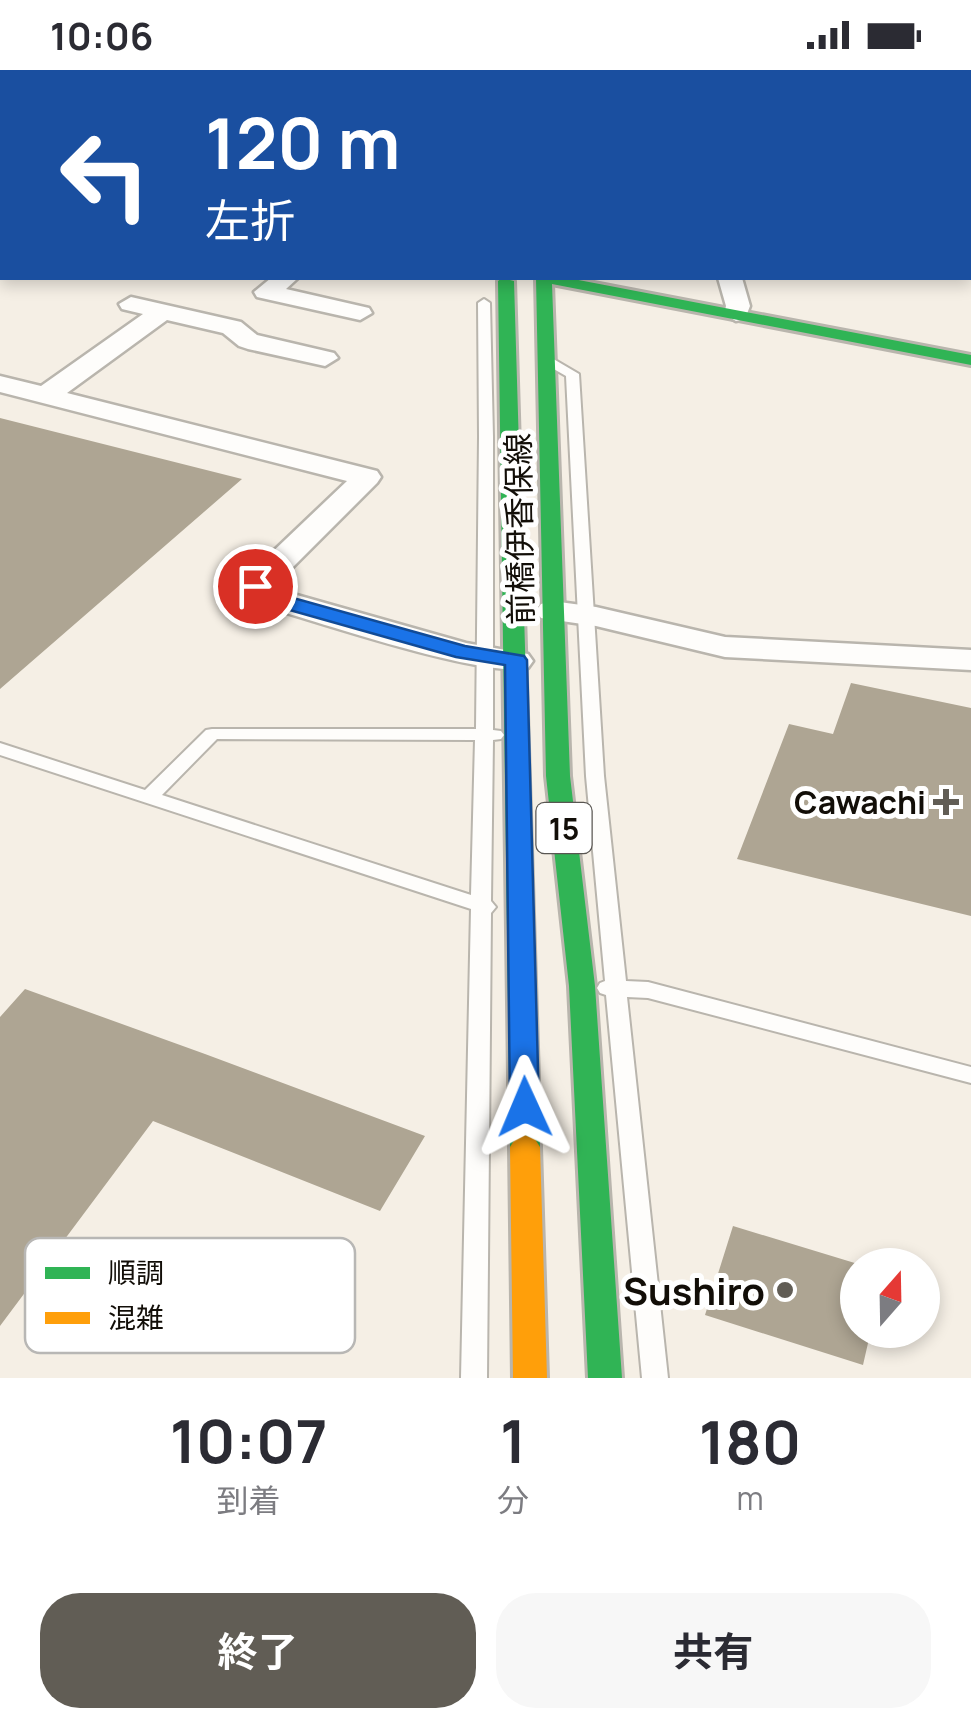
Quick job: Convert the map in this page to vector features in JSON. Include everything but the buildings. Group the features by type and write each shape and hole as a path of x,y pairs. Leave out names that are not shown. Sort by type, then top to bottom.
{"main road":[{"name":"前橋伊香保線","path":"506,280 496,368 514,548 501,659 517,736 521,915 501,1299 530,1378"},
{"name":"前橋伊香保線","path":"545,280 558,776 582,986 604,1378"},
{"path":"556,280 971,360"}],"street":[{"path":"283,280 266,292 360,313"},
{"path":"730,280 736,314"},
{"path":"131,304 232,327 248,341 325,358"},
{"path":"45,396 162,312"},
{"path":"0,384 366,477 255,586 261,595 501,659"},
{"path":"552,611 586,612 720,646 776,653 908,654 971,660"}],"lane":[{"path":"474,1378 501,1299 480,906 485,735 501,659 486,546 496,368 484,303"},
{"path":"546,358 572,374 595,776 655,1378"},
{"path":"486,546 514,548"},
{"path":"550,548 580,550"},
{"path":"148,798 212,734 517,736"},
{"path":"0,749 263,837 480,906 521,915"},
{"path":"558,776 595,776"},
{"path":"582,986 648,990 971,1075"},
{"path":"590,1142 633,1142"}],"traffic: fast":[{"path":"544,280 558,776 582,986 605,1378"},
{"path":"557,280 971,360"},
{"path":"506,281 525,1147"}],"traffic: slow":[{"path":"525,1147 530,1378"}],"place":[{"name":"Cawachi","path":"946,802"},
{"name":"Sushiro","path":"785,1290"}],"route":[{"path":"255,586 261,595 463,652 516,660 525,1107"}]}
